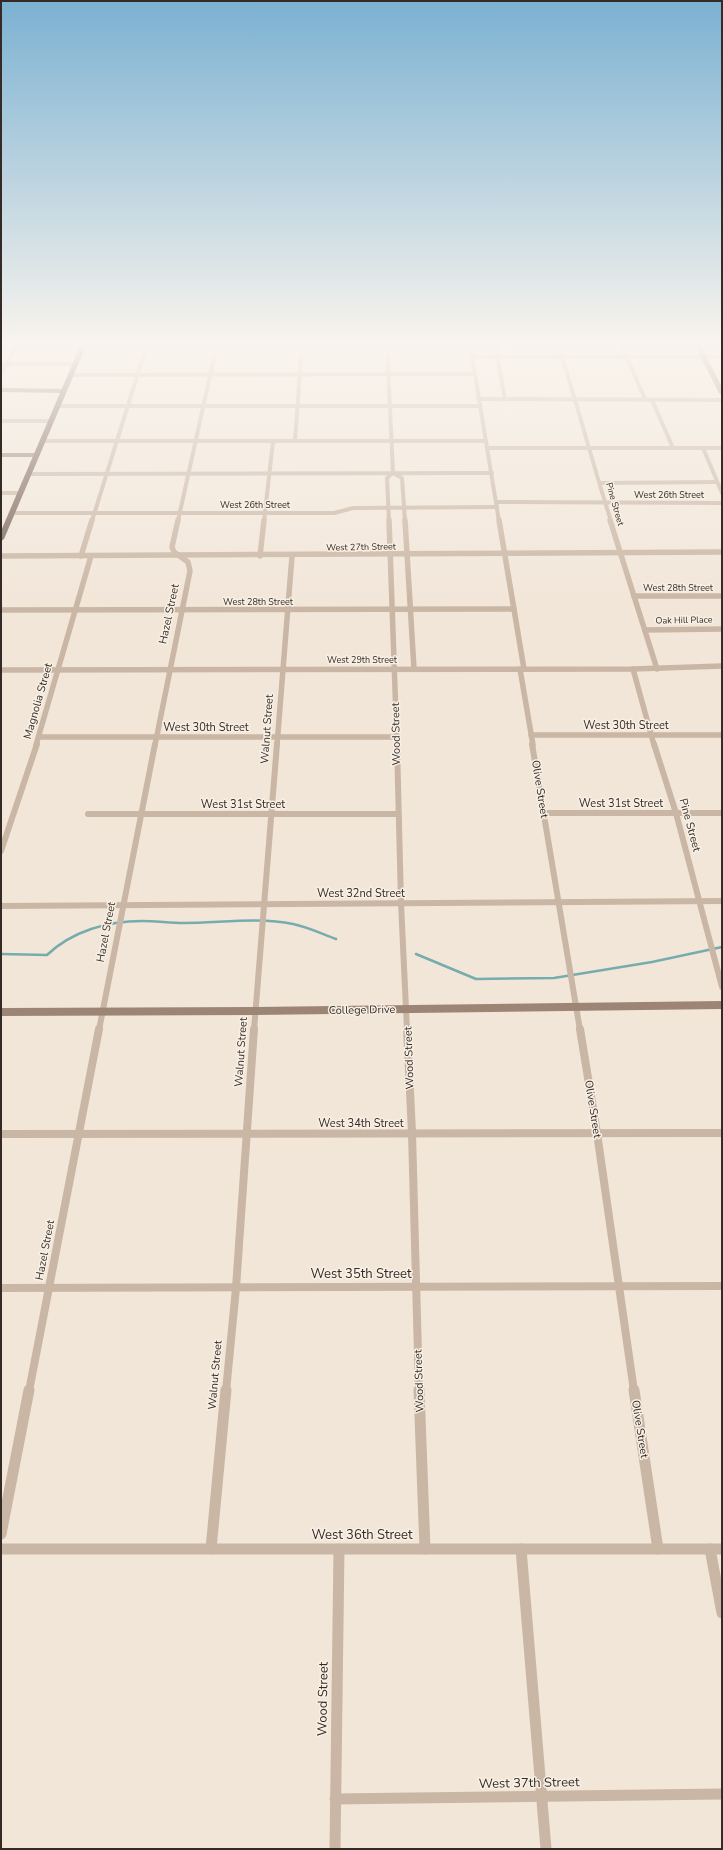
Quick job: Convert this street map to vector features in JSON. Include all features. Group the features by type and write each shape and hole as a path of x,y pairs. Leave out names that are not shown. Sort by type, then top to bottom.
{"main road":[{"path":"2,536 47,430"}],"street":[{"path":"81,556 120,430"},
{"name":"Hazel Street","path":"1,1534 80,1134 102,1012 158,737 169,670 190,571 188,562 174,552 172,547 190,474 198,430"},
{"path":"295,441 296,430"},
{"name":"Wood Street","path":"390,430 393,473"},
{"name":"Olive Street","path":"484,430 514,609 531,735 575,1008 597,1133 618,1287 658,1549"},
{"name":"Pine Street","path":"584,430 657,669"},
{"path":"665,430 673,448"},
{"path":"43,441 486,441"},
{"path":"260,556 273,441"},
{"path":"487,448 722,448"},
{"path":"703,448 722,493"},
{"path":"1,455 37,455"},
{"name":"Wood Street","path":"393,473 402,478 409,609 414,669"},
{"name":"Wood Street","path":"393,473 387,478 395,669 401,903 412,1134 415,1287 425,1549"},
{"path":"28,474 492,473"},
{"path":"600,482 717,482"},
{"path":"1,493 20,493"},
{"name":"West 26th Street","path":"12,513 334,513 353,508 389,507 605,503 722,503"},
{"name":"West 27th Street","path":"1,556 292,556 722,552"},
{"name":"Magnolia Street","path":"1,851 39,737 91,556"},
{"name":"Walnut Street","path":"211,1549 236,1288 248,1134 255,1011 264,923 292,556"},
{"name":"West 28th Street","path":"634,596 722,596"},
{"name":"West 28th Street","path":"1,610 514,609"},
{"name":"Oak Hill Place","path":"645,630 722,629"},
{"name":"West 29th Street","path":"1,670 657,669 722,666"},
{"name":"Pine Street","path":"633,669 651,735 676,812 722,987"},
{"name":"West 30th Street","path":"531,735 722,736"},
{"name":"West 30th Street","path":"39,737 396,737"},
{"name":"West 31st Street","path":"544,813 722,812"},
{"name":"West 31st Street","path":"88,814 398,814"},
{"name":"West 32nd Street","path":"1,906 722,902"},
{"name":"College Drive","path":"1,1012 575,1008 722,1005"},
{"name":"West 34th Street","path":"1,1134 722,1133"},
{"name":"West 35th Street","path":"1,1288 722,1286"},
{"name":"West 36th Street","path":"1,1549 722,1549"},
{"name":"Wood Street","path":"335,1849 339,1549"},
{"path":"521,1549 546,1849"},
{"path":"710,1549 722,1612"},
{"name":"West 37th Street","path":"335,1799 722,1794"}],"waterway":[{"path":"1,954 47,955 68,940 91,929 104,925 129,921 184,923 253,921 280,922 304,927 336,939"},
{"path":"416,954 476,979 554,978 652,962 722,947"}]}
